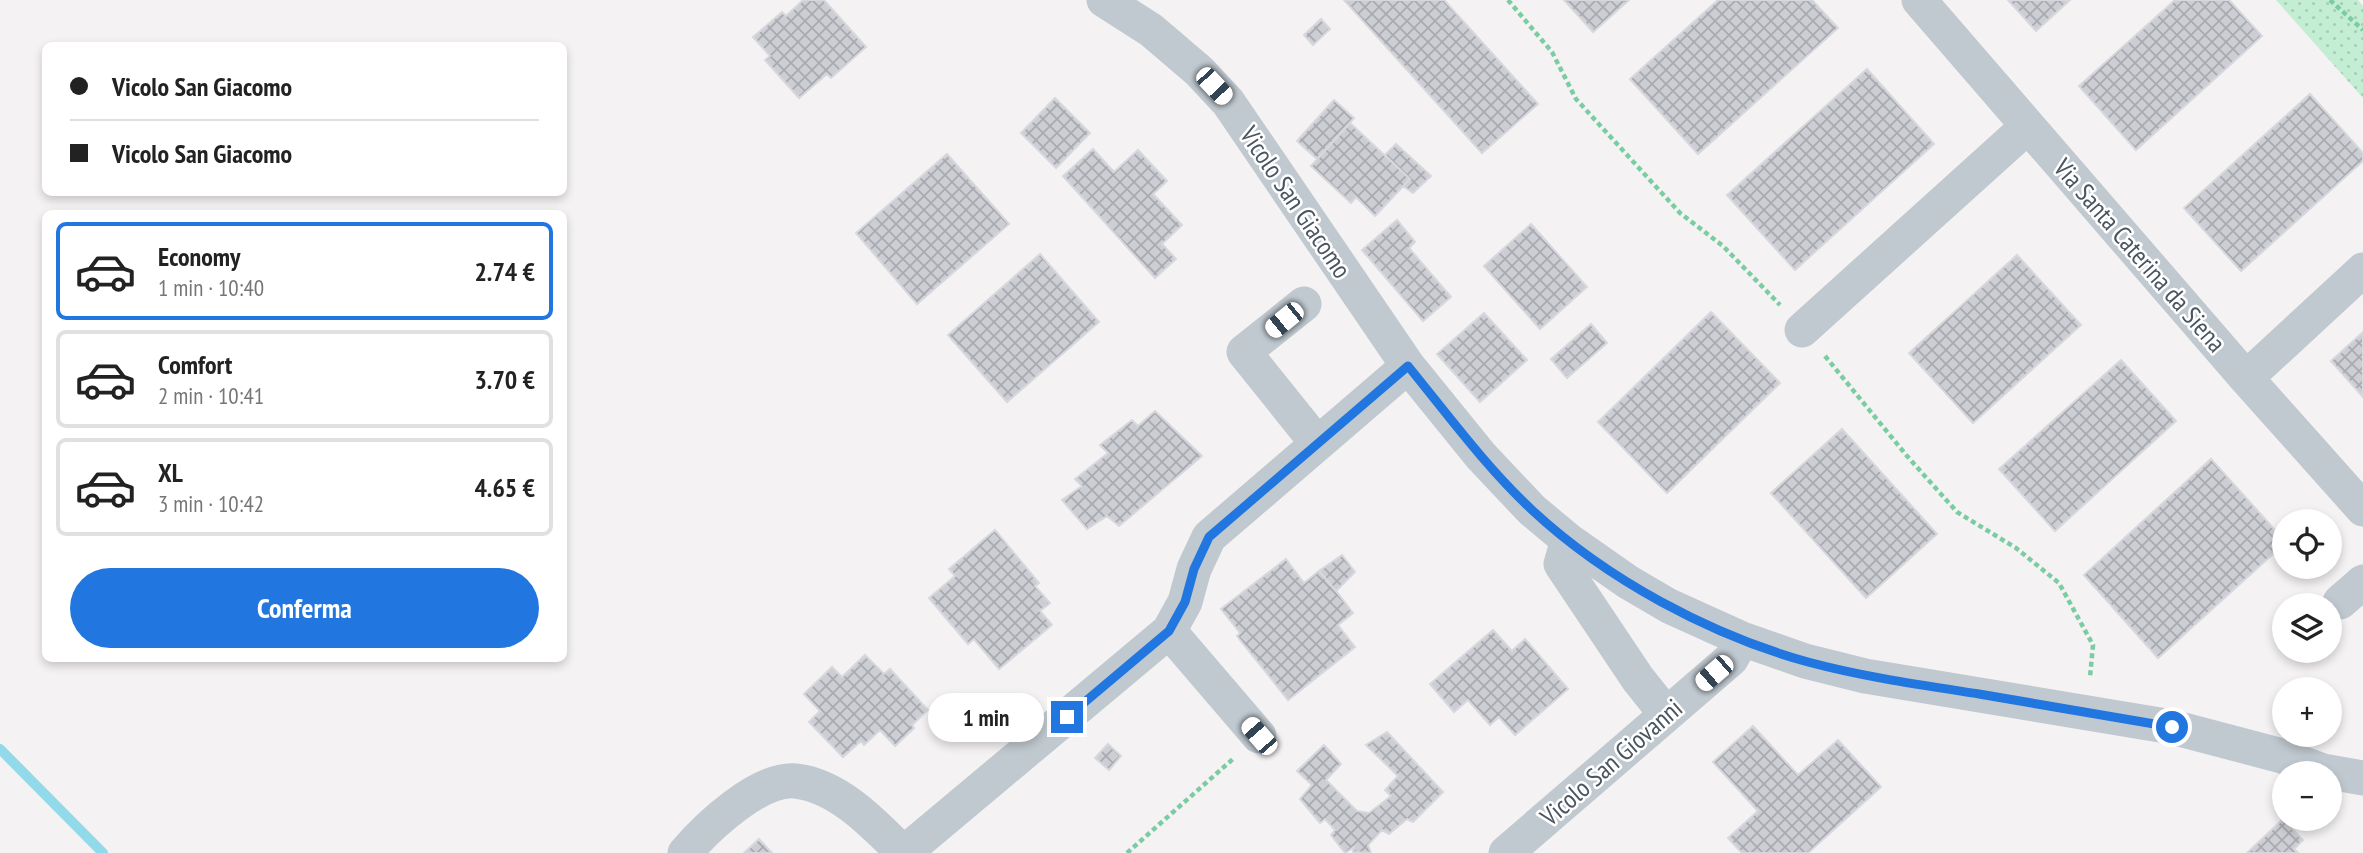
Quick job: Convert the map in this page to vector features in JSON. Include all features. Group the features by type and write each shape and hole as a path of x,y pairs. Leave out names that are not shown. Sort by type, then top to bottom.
{"street":[{"name":"Vicolo San Giacomo","path":"1104,0 1151,30 1199,71 1228,102 1408,366 1481,456 1532,510 1568,540 1628,582 1669,606 1742,639 1805,661 1865,676 2172,727 2282,756 2323,771 2363,778"},
{"name":"Via Santa Caterina da Siena","path":"1919,0 2363,509"},
{"path":"1802,330 2028,126"},
{"path":"2246,378 2363,270"},
{"path":"1304,304 1244,352 1317,443"},
{"path":"685,853 727,811 767,786 795,781 829,792 861,812 904,853 1169,631 1185,602 1194,569 1209,537 1408,366"},
{"path":"1568,540 1561,564 1638,679 1666,714"},
{"path":"1169,631 1259,736"},
{"name":"Vicolo San Giovanni","path":"1506,853 1731,659 1742,639"}],"path":[{"path":"2330,0 2363,30"},
{"path":"1127,853 1259,736"}],"green space":[{"path":"2276,0 2358,0 2363,6 2363,98"}],"building":[{"path":"803,0 824,0 866,47 831,78 827,74 799,98 765,60 770,56 753,37 782,12 786,16"},
{"path":"1344,0 1444,0 1538,104 1482,153"},
{"path":"1564,0 1629,0 1593,32"},
{"path":"1718,0 1812,0 1838,28 1698,154 1630,79"},
{"path":"2008,0 2070,0 2036,31"},
{"path":"2175,0 2229,0 2262,36 2136,150 2079,86"},
{"path":"1321,19 1330,29 1313,45 1304,35"},
{"path":"1867,69 1934,144 1795,270 1727,195"},
{"path":"2310,94 2363,153 2363,161 2241,271 2184,208"},
{"path":"1055,98 1090,133 1056,168 1021,133"},
{"path":"1334,100 1354,118 1317,159 1297,141"},
{"path":"1350,123 1410,179 1375,216 1356,197 1351,203 1311,166"},
{"path":"1396,144 1431,176 1413,193 1403,186 1410,179 1385,155"},
{"path":"1093,149 1114,172 1138,150 1167,181 1153,194 1182,225 1162,244 1176,259 1155,278 1063,176"},
{"path":"947,154 1009,224 917,304 856,233"},
{"path":"1397,220 1415,242 1409,248 1451,297 1423,321 1362,250"},
{"path":"1531,224 1587,287 1540,329 1484,266"},
{"path":"1040,254 1099,322 1007,402 948,335"},
{"path":"2017,255 2081,325 1973,423 1909,353"},
{"path":"1711,312 1780,383 1667,493 1598,422"},
{"path":"1484,313 1527,360 1480,402 1437,354"},
{"path":"1591,324 1607,343 1567,378 1551,359"},
{"path":"2363,332 2363,397 2331,361"},
{"path":"2121,360 2176,421 2055,531 1999,469"},
{"path":"1155,411 1202,456 1119,526 1107,516 1087,529 1062,500 1082,486 1075,479 1108,453 1100,445 1132,420 1138,426"},
{"path":"1842,429 1937,534 1866,598 1771,493"},
{"path":"2211,459 2272,527 2272,555 2158,658 2084,575"},
{"path":"995,530 1039,583 1035,586 1050,603 1040,611 1052,625 999,669 974,639 968,644 929,598 955,576 949,569"},
{"path":"1342,555 1355,572 1336,591 1319,571"},
{"path":"1286,559 1304,583 1319,571 1336,591 1353,613 1338,625 1355,647 1288,700 1237,636 1240,633 1221,609"},
{"path":"1493,630 1512,651 1525,639 1568,689 1515,735 1499,717 1490,725 1468,700 1454,712 1430,684"},
{"path":"865,655 884,674 890,669 928,710 895,746 880,730 864,745 861,741 843,757 809,722 820,711 804,694 832,667 842,677"},
{"path":"1753,726 1798,775 1838,740 1881,787 1808,853 1742,853 1728,838 1758,811 1713,762"},
{"path":"1387,732 1443,792 1413,822 1407,819 1389,834 1382,830 1368,845 1371,853 1353,852 1354,847 1345,853 1331,835 1335,830 1325,819 1320,823 1300,799 1312,785 1297,771 1324,745 1341,764 1326,780 1357,811 1369,813 1391,796 1385,790 1398,776 1366,745"},
{"path":"1108,744 1121,756 1109,770 1095,758"},
{"path":"2272,829 2294,831 2303,840 2294,849 2298,853 2247,853"},
{"path":"759,839 772,853 744,853"}],"waterway":[{"path":"0,749 103,853"}],"route":[{"path":"1067,717 1169,631 1185,602 1194,569 1209,537 1408,366 1481,456 1532,510 1568,540 1628,582 1669,606 1742,639 1805,661 1865,676 2172,727"}]}
